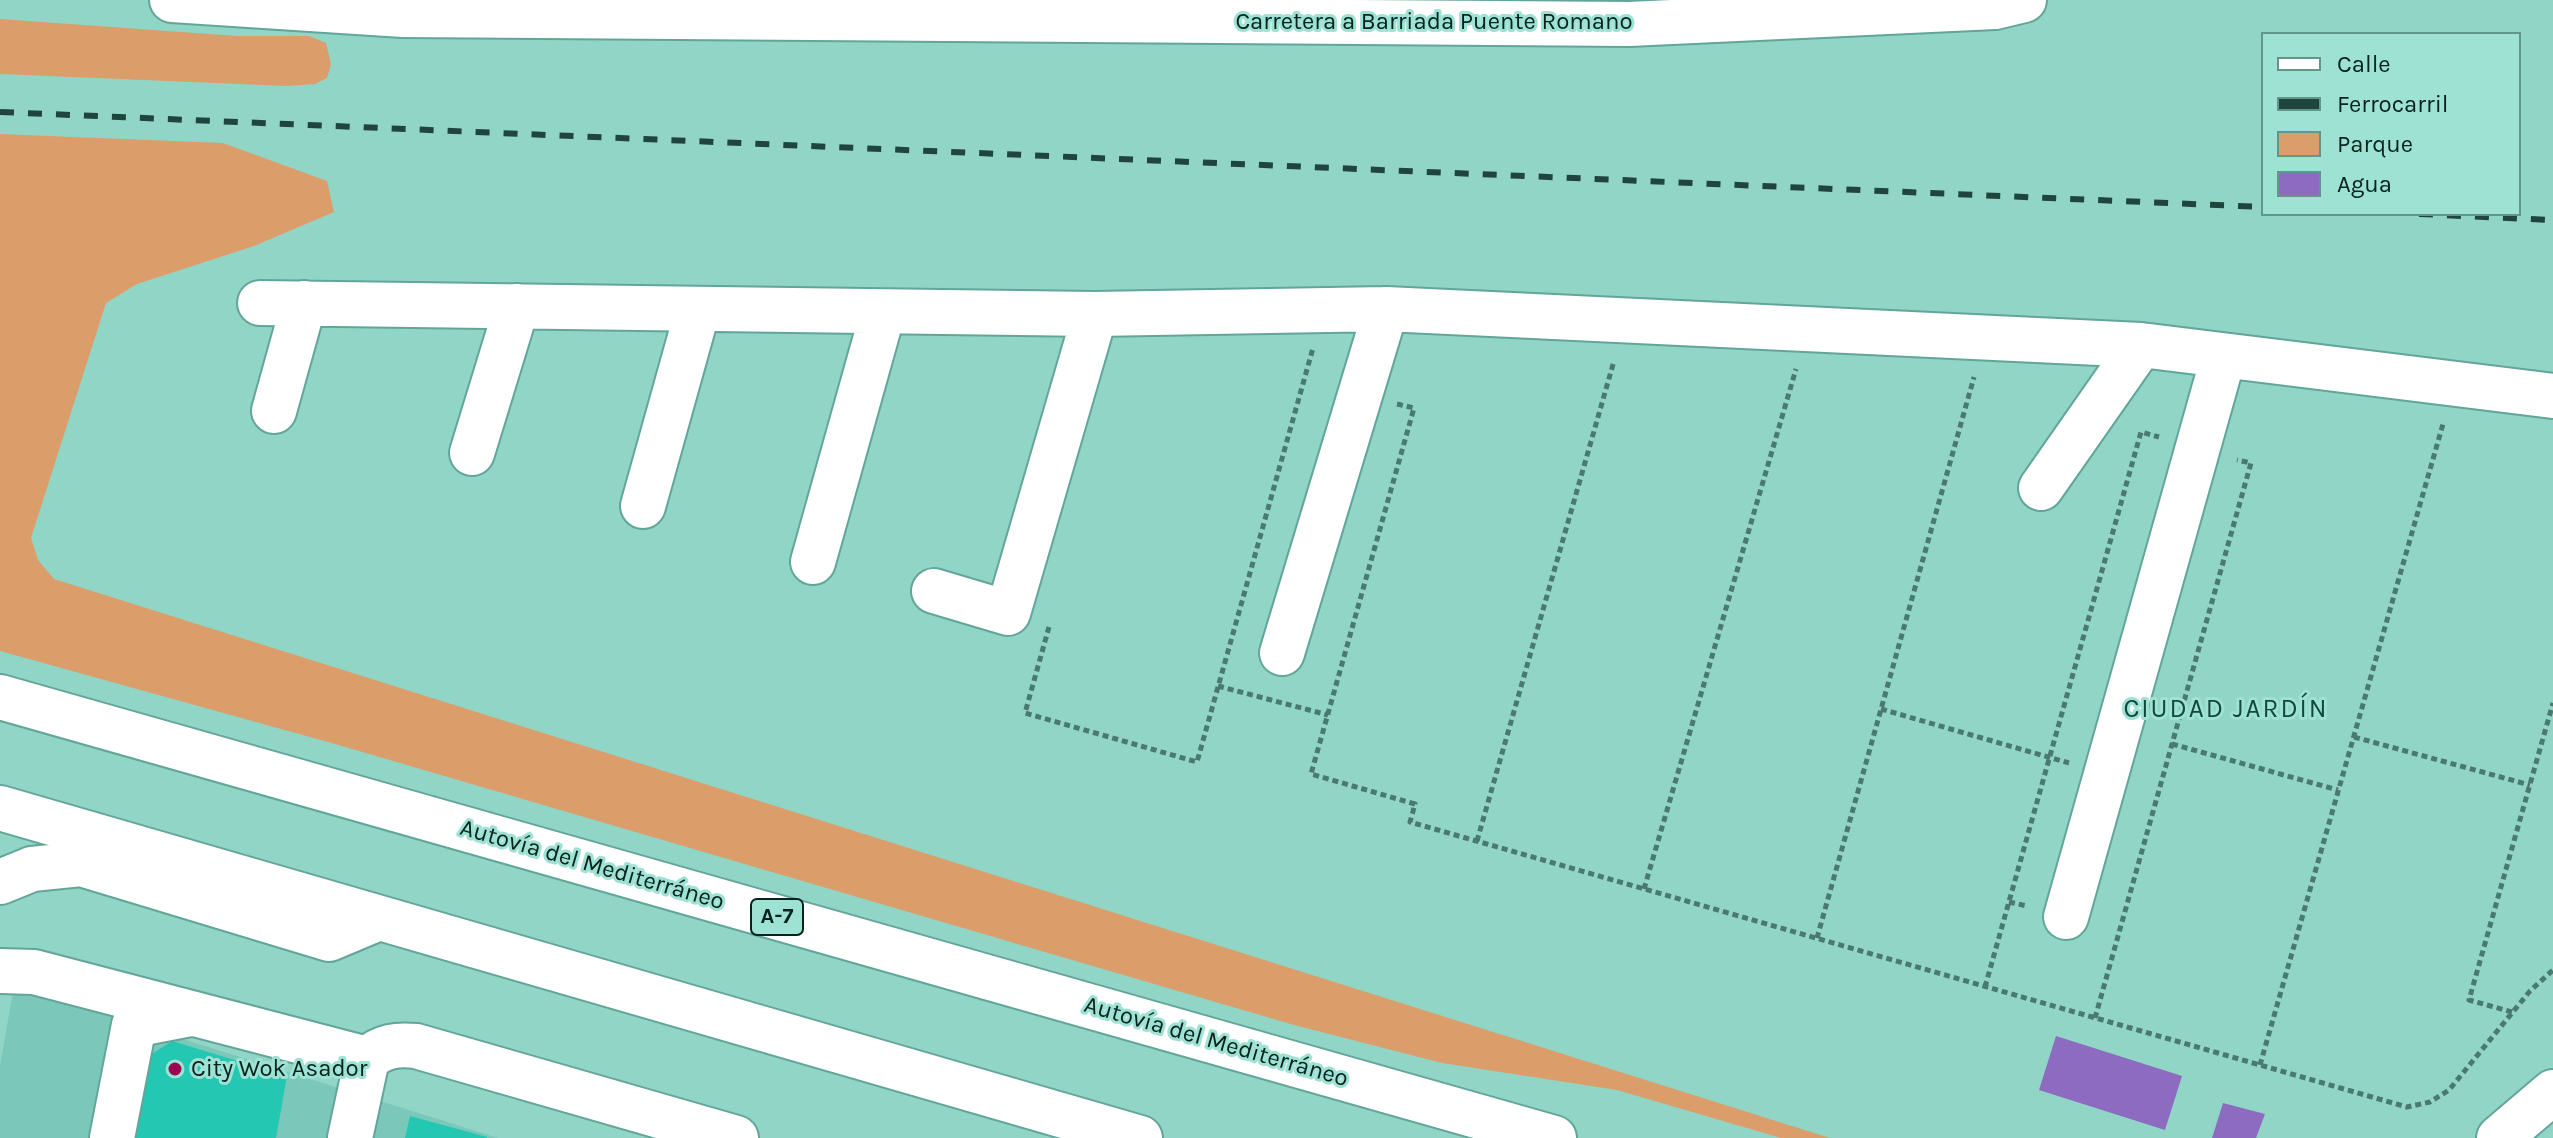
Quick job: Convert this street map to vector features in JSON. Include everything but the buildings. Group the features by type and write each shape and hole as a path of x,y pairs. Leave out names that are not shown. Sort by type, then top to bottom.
{"main road":[{"name":"Carretera a Barriada Puente Romano","path":"172,0 403,15 1629,24 1995,7 2024,0"},
{"path":"260,303 1095,314 1386,309 2141,345 2223,358 2553,396"},
{"path":"276,411 304,303"},
{"path":"474,453 517,306"},
{"path":"645,507 698,309"},
{"path":"1282,653 1386,309"},
{"path":"815,562 883,312"},
{"path":"934,591 1008,613 1095,314"},
{"path":"2041,488 2141,345"},
{"path":"2066,917 2223,358"},
{"name":"Autovía del Mediterráneo","path":"0,697 1554,1138"},
{"path":"0,808 1140,1138"},
{"path":"0,882 32,869 81,864 329,939 379,918"},
{"path":"0,971 34,972 201,1013 367,1059"},
{"path":"112,1138 134,1025 201,1013"},
{"path":"350,1138 367,1059 380,1049 397,1044 416,1046 736,1138"},
{"path":"2499,1138 2553,1092"}],"path":[{"path":"1051,621 1025,713 1197,762 1324,309"},
{"path":"1477,841 1625,321"},
{"path":"1644,889 1807,329"},
{"path":"1817,938 1986,338"},
{"path":"2260,1065 2455,385"},
{"path":"1385,400 1414,408 1311,774 1415,804 1410,822 2407,1107 2430,1102 2449,1090 2512,1012 2553,970"},
{"path":"1218,686 1328,715"},
{"path":"2512,1012 2469,1000 2553,703"},
{"path":"1881,709 2106,773"},
{"path":"2354,737 2530,785"},
{"path":"2172,744 2338,790"}],"shaded area":[{"path":"14,986 498,1138 0,1138 0,1066"}],"green space":[{"path":"0,19 237,36 309,36 326,43 331,64 327,78 315,84 287,86 0,74"},
{"path":"0,134 223,143 327,181 334,212 254,246 137,284 106,303 31,538 38,560 54,579 1830,1138 1781,1138 1617,1090 1442,1063 1294,1025 335,744 0,651"}],"water":[{"path":"2056,1036 2182,1076 2165,1130 2039,1090"},
{"path":"2223,1103 2265,1114 2256,1138 2212,1138"}],"railway":[{"path":"0,112 2261,207"},
{"path":"2464,216 2553,220"}],"place":[{"name":"City Wok Asador","path":"175,1069"}],"district":[{"name":"CIUDAD JARDÍN","path":"2226,710"}]}
